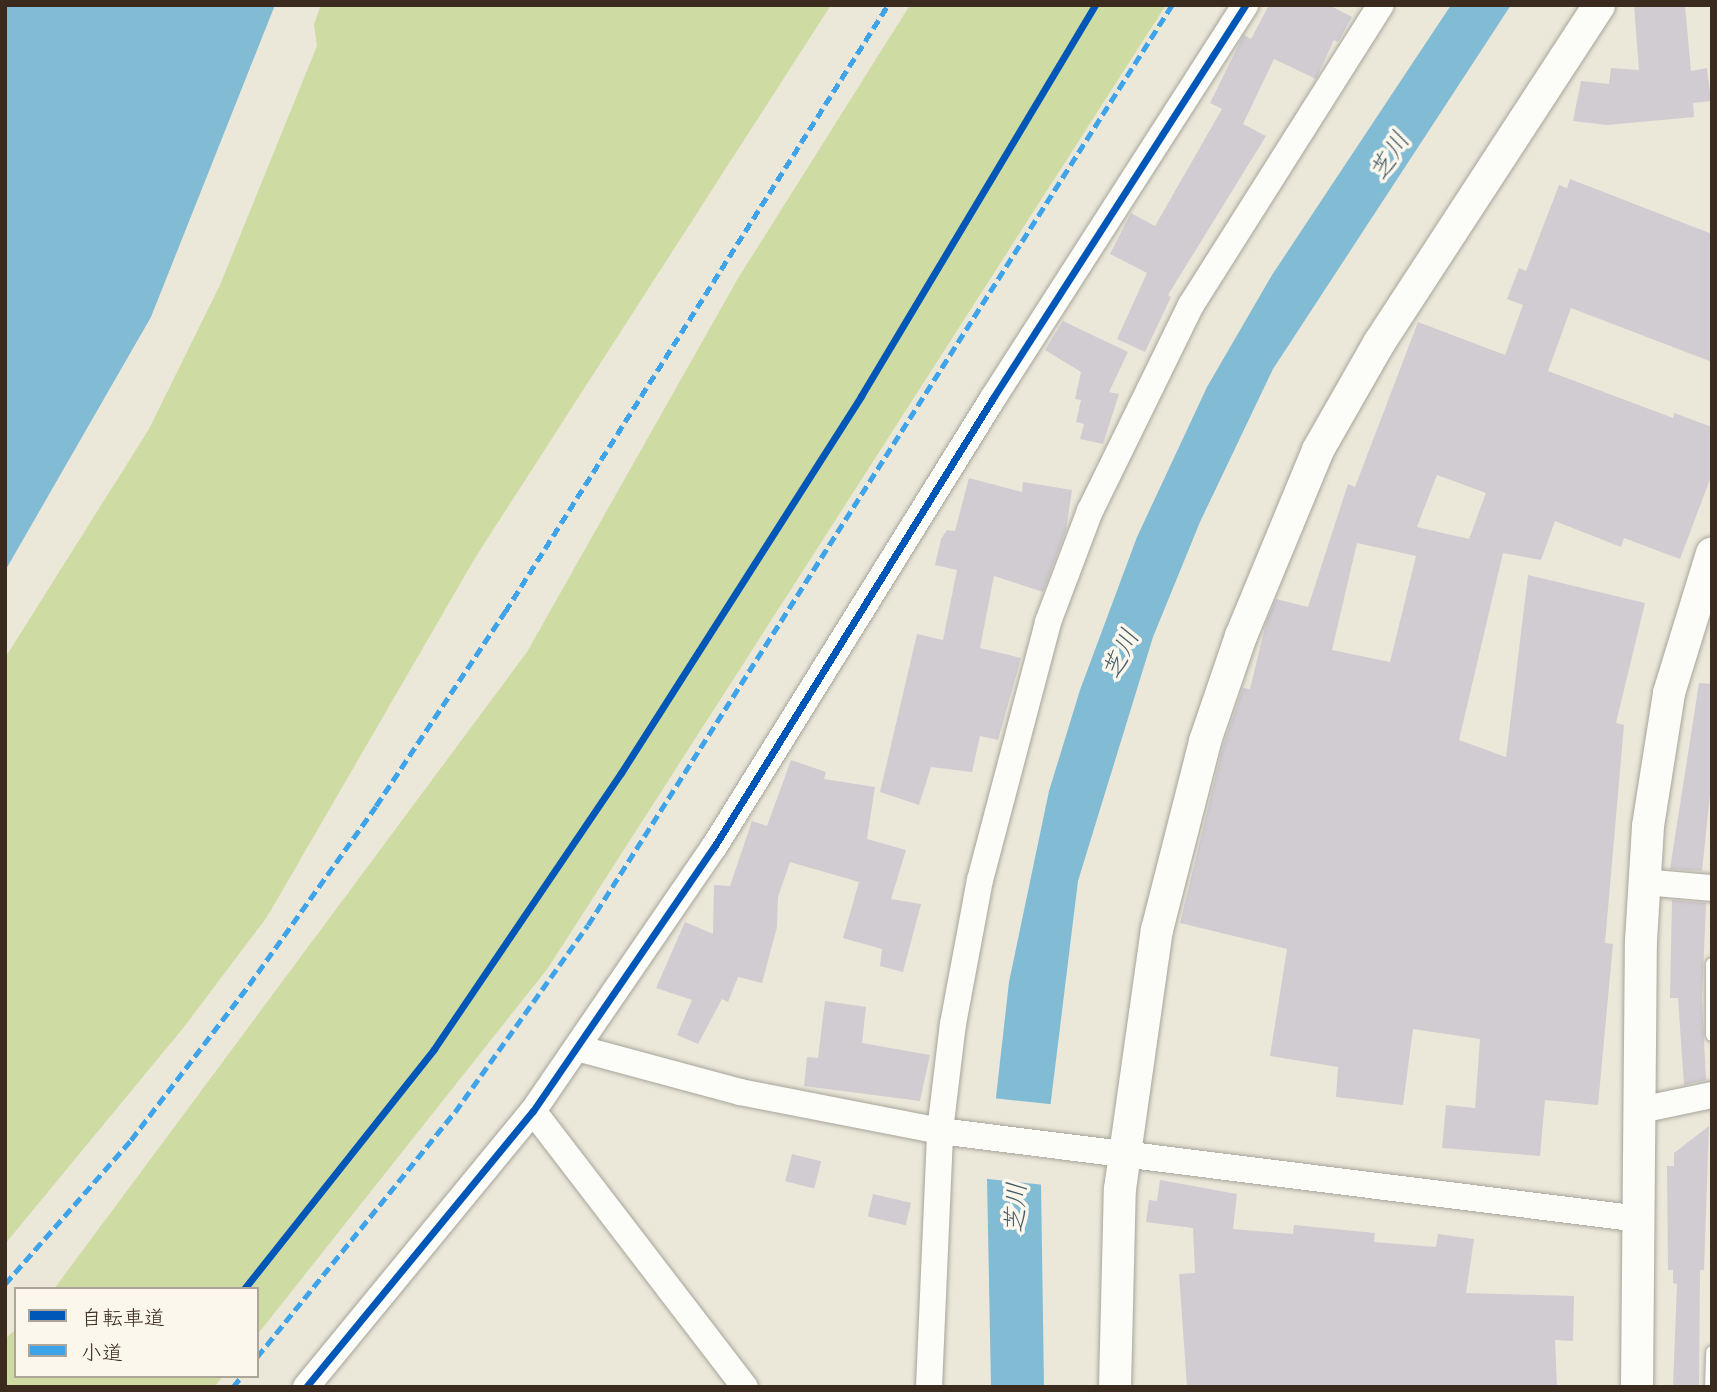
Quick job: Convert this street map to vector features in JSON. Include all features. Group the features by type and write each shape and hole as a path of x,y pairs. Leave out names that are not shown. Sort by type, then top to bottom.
{"street":[{"path":"306,1387 533,1111 714,847 993,398 1245,5"},
{"path":"929,1387 951,1133 979,880 1010,752 1048,622 1090,511 1191,305 1381,5"},
{"path":"1115,1387 1110,1153 1157,929 1205,741 1280,536 1318,450 1379,344 1599,5"},
{"path":"1637,1387 1643,882 1655,761 1669,693 1712,553"},
{"path":"1643,882 1711,882"},
{"path":"577,1048 740,1092 951,1133 1640,1219"},
{"path":"1640,1110 1712,1095"},
{"path":"533,1111 745,1387"}],"lane":[{"path":"1712,964 1712,1035"},
{"path":"1711,1387 1712,1352"}],"green space":[{"path":"321,5 831,5 475,558 267,917 184,1027 5,1244 5,658 149,429 220,285 317,46 314,24"},
{"path":"910,5 1166,5 548,968 259,1332 259,1287 55,1287 527,652 737,280"},
{"path":"14,1331 14,1378 221,1378 214,1387 5,1387 5,1339"}],"water":[{"path":"5,5 275,5 151,317 5,571"},
{"name":"芝川","path":"1451,5 1511,5 1273,369 1200,522 1153,637 1078,881 1041,1182 1044,1387 991,1387 987,1177 1009,982 1049,791 1080,690 1137,537 1207,387 1272,275"}],"pier":[{"path":"992,1098 1054,1104 1045,1185 984,1179"}],"building":[{"path":"1269,5 1329,5 1352,17 1338,42 1334,40 1316,79 1274,59 1243,124 1266,136 1168,295 1171,297 1145,352 1117,339 1147,273 1110,254 1131,213 1155,226 1222,109 1210,103 1239,44 1244,35 1251,39"},
{"path":"1634,5 1685,5 1691,71 1707,68 1711,101 1693,103 1694,117 1607,125 1573,121 1581,81 1609,84 1611,68 1639,70"},
{"path":"1570,179 1712,234 1712,362 1571,308 1548,371 1673,418 1674,413 1712,427 1712,474 1680,559 1624,538 1621,547 1555,521 1541,560 1503,553 1459,740 1506,757 1528,575 1645,603 1616,723 1624,725 1605,943 1613,944 1598,1105 1545,1100 1540,1156 1442,1148 1446,1105 1475,1108 1480,1039 1413,1029 1403,1105 1336,1097 1338,1067 1270,1056 1287,949 1180,923 1223,746 1243,688 1250,689 1266,623 1276,599 1308,607 1348,484 1355,487 1418,322 1505,355 1523,305 1507,299 1519,268 1526,271 1559,185 1567,188","holes":["1437,475 1486,493 1469,539 1417,527","1357,543 1416,556 1390,662 1332,650"]},
{"path":"1063,321 1128,352 1109,392 1119,394 1103,444 1080,439 1084,424 1076,422 1081,400 1075,399 1081,372 1045,350"},
{"path":"969,478 1022,492 1023,482 1072,490 1066,530 1043,592 994,576 980,648 1021,658 998,740 980,736 972,772 931,767 919,805 880,792 917,634 943,640 957,570 935,565 941,539 947,530 955,531"},
{"path":"1699,683 1712,684 1712,775 1702,871 1670,869"},
{"path":"791,760 826,772 824,779 875,787 867,839 906,850 891,899 921,904 903,972 880,966 882,949 843,938 859,882 790,862 778,897 777,927 762,983 738,977 728,1002 722,999 698,1044 677,1035 692,1000 656,988 685,922 713,934 714,885 730,886 752,821 767,826"},
{"path":"1672,900 1706,903 1702,999 1706,1080 1684,1085 1678,998 1670,998"},
{"path":"825,1001 866,1007 862,1043 930,1055 920,1101 804,1086 807,1057 818,1058"},
{"path":"1709,1126 1704,1270 1700,1270 1699,1387 1673,1387 1677,1284 1673,1283 1673,1270 1668,1270 1667,1166 1674,1166 1674,1153"},
{"path":"792,1154 821,1161 814,1188 785,1181"},
{"path":"1160,1180 1237,1194 1233,1229 1293,1234 1294,1225 1375,1233 1374,1242 1436,1247 1438,1234 1474,1239 1466,1293 1574,1296 1573,1341 1555,1340 1557,1387 1187,1387 1179,1274 1195,1273 1193,1228 1146,1222 1149,1200 1157,1201"},
{"path":"873,1194 911,1203 906,1225 868,1216"}],"marked path":[{"path":"5,1284 131,1140 249,985 376,806 505,612 888,5"},
{"path":"259,1355 455,1112 588,925 1172,5"},
{"path":"233,1387 240,1378"}],"cycle path":[{"path":"246,1287 434,1049 621,773 861,396 1095,5"},
{"path":"306,1387 533,1111 714,847 993,398 1245,5"}]}
